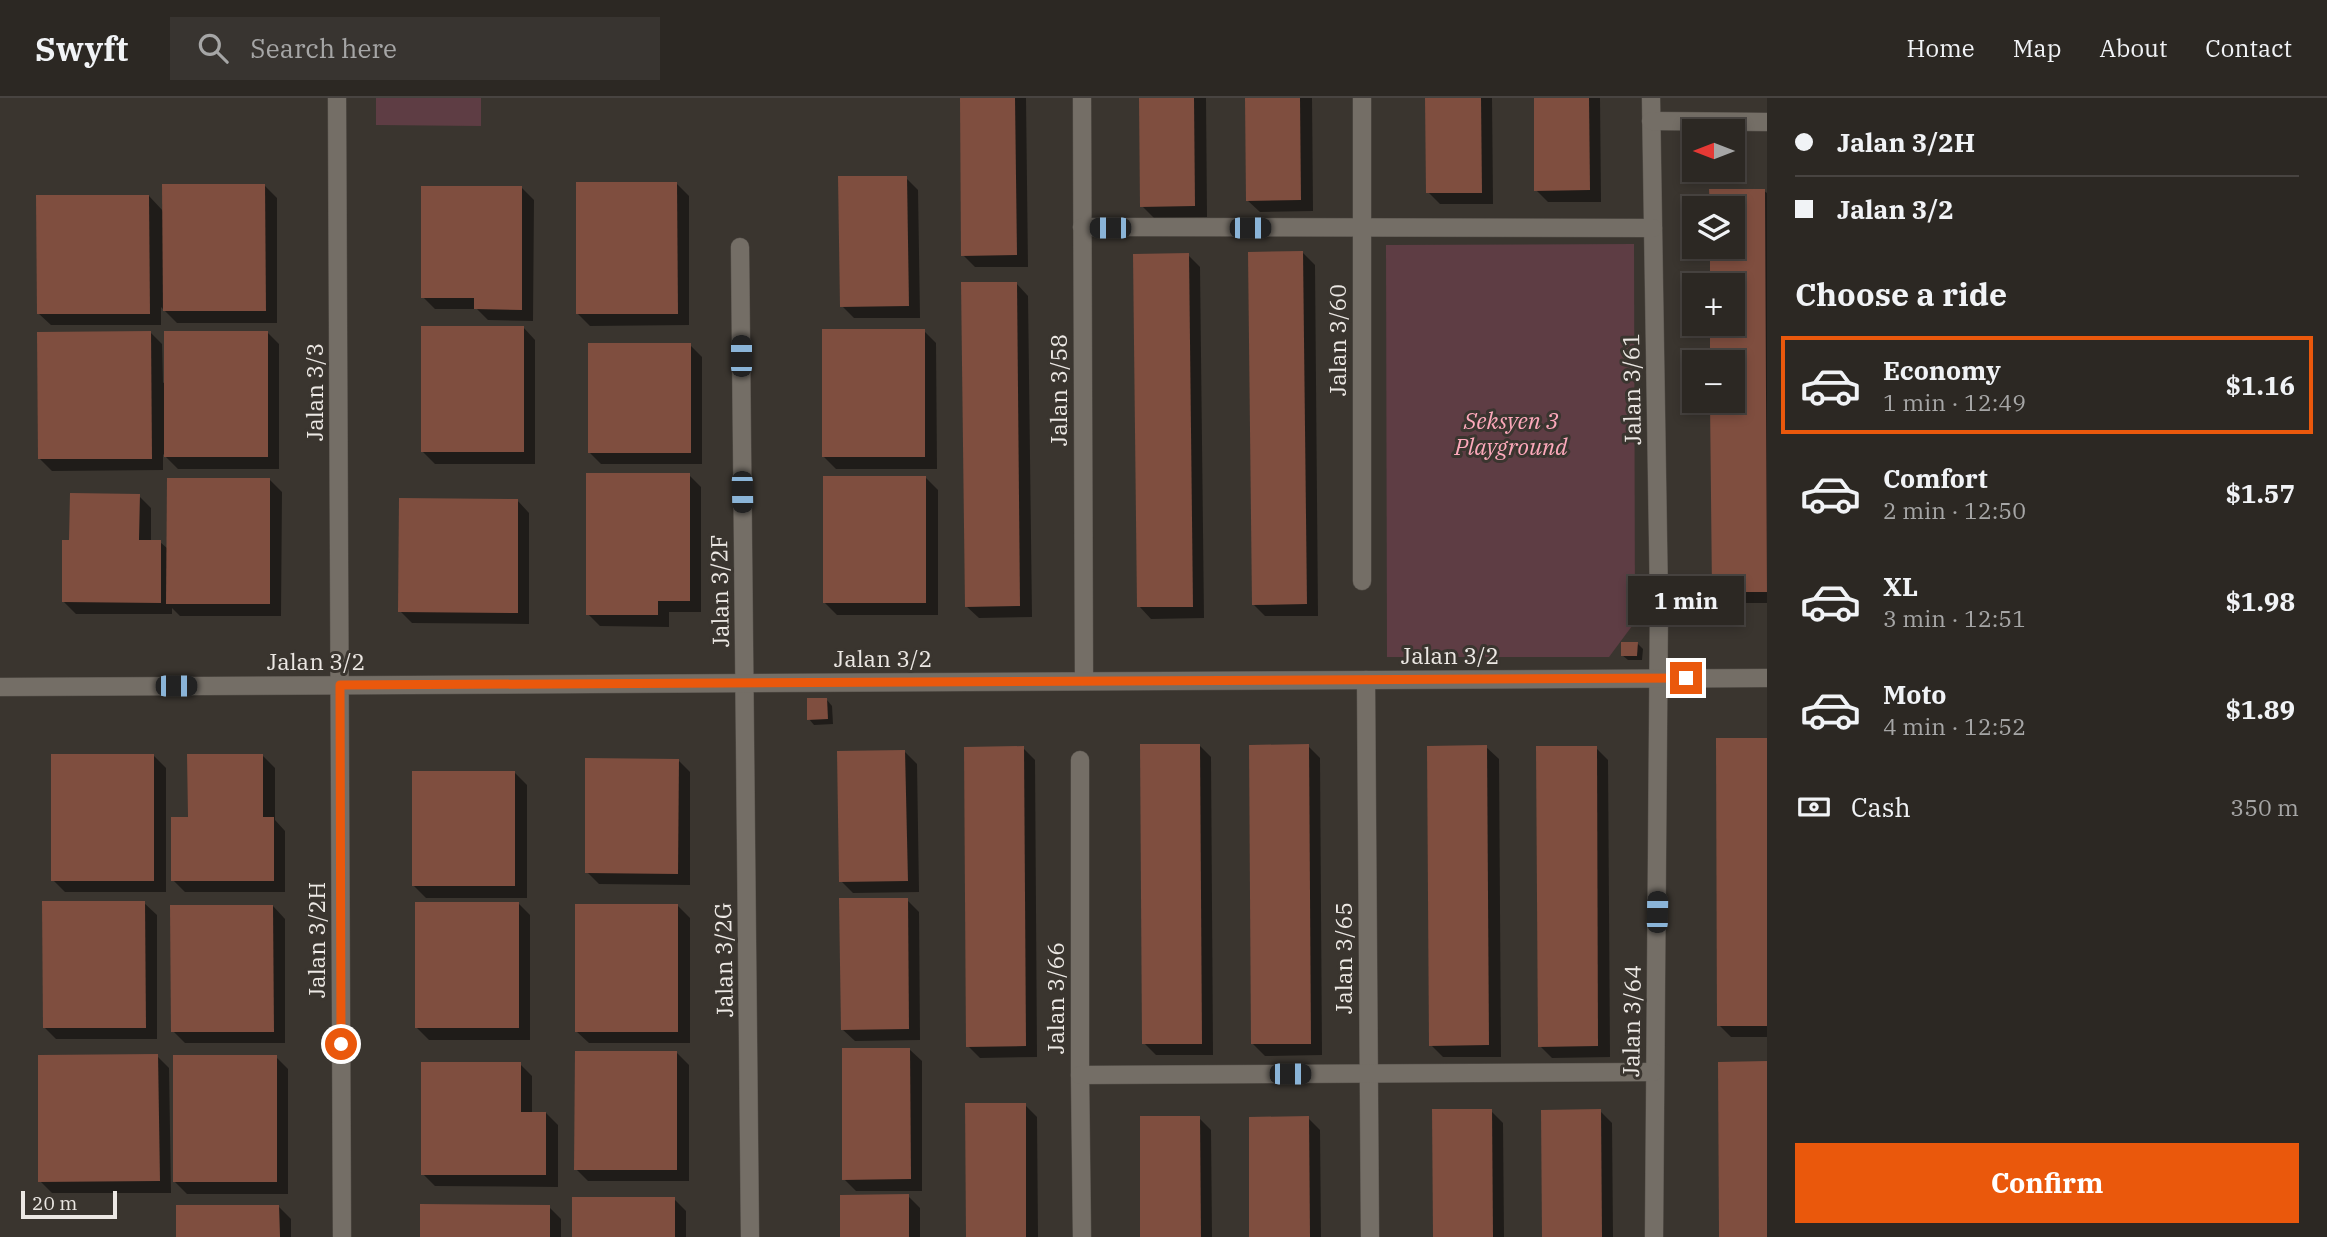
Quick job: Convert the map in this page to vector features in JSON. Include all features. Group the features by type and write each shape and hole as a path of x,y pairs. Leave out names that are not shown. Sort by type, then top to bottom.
{"street":[{"name":"Jalan 3/3","path":"337,98 340,685"},
{"name":"Jalan 3/58","path":"1082,98 1084,681"},
{"name":"Jalan 3/60","path":"1362,98 1362,581"},
{"name":"Jalan 3/61","path":"1651,98 1659,679"},
{"path":"1651,121 1767,121"},
{"path":"1082,228 1653,228"},
{"name":"Jalan 3/2F","path":"740,247 744,683"},
{"name":"Jalan 3/2","path":"0,687 1767,678"},
{"name":"Jalan 3/64","path":"1654,1237 1659,679"},
{"name":"Jalan 3/65","path":"1366,680 1370,1237"},
{"name":"Jalan 3/2G","path":"744,683 750,1237"},
{"name":"Jalan 3/2H","path":"340,685 342,1237"},
{"name":"Jalan 3/66","path":"1080,760 1082,1237"},
{"path":"1080,1075 1654,1072"}],"green space":[{"path":"376,98 481,98 481,126 376,125"},
{"name":"Seksyen 3 Playground","path":"1634,244 1635,622 1609,657 1387,657 1386,245"}],"building":[{"path":"960,98 1015,98 1017,255 961,256"},
{"path":"1139,98 1194,98 1195,206 1140,207"},
{"path":"1245,98 1300,98 1301,200 1246,201"},
{"path":"1425,98 1481,98 1482,193 1426,193"},
{"path":"1534,98 1589,98 1590,190 1534,191"},
{"path":"838,176 907,176 909,306 840,307"},
{"path":"576,182 677,182 678,314 576,314"},
{"path":"162,184 265,184 266,311 163,311"},
{"path":"421,186 522,186 522,310 474,309 474,298 421,298"},
{"path":"1709,189 1765,189 1767,592 1712,592 1710,413 1745,413 1745,350 1710,350 1710,336 1745,336 1745,273 1710,273 1710,259 1745,259 1745,196 1709,196"},
{"path":"36,195 149,195 150,314 37,314"},
{"path":"1303,251 1307,604 1252,605 1248,252"},
{"path":"1189,253 1193,607 1137,607 1133,254"},
{"path":"961,282 1017,282 1020,606 965,607"},
{"path":"421,326 524,326 524,452 421,452"},
{"path":"822,329 925,329 925,457 822,457"},
{"path":"151,331 152,459 38,459 37,332"},
{"path":"164,331 268,331 268,457 164,457"},
{"path":"588,343 691,343 691,453 588,453"},
{"path":"586,473 690,473 690,601 658,601 658,615 586,615"},
{"path":"823,476 926,476 926,603 823,603"},
{"path":"167,478 270,478 270,604 166,604"},
{"path":"70,493 140,494 139,540 161,540 161,603 62,602 62,540 69,540"},
{"path":"399,498 518,499 518,613 398,612"},
{"path":"1621,642 1638,642 1637,656 1621,656"},
{"path":"807,698 827,698 828,719 807,720"},
{"path":"1716,738 1767,738 1767,1026 1717,1026"},
{"path":"1140,744 1200,744 1202,1044 1142,1044"},
{"path":"1309,744 1311,1044 1251,1044 1249,745"},
{"path":"1487,745 1489,1045 1429,1046 1427,746"},
{"path":"1024,746 1026,1046 966,1047 964,747"},
{"path":"1536,746 1597,746 1598,1046 1538,1047"},
{"path":"905,750 908,881 839,882 837,751"},
{"path":"51,754 154,754 154,881 51,881"},
{"path":"187,754 263,754 263,817 274,817 274,881 171,881 171,817 188,817"},
{"path":"585,758 679,759 678,874 585,873"},
{"path":"412,771 515,771 515,886 412,886"},
{"path":"839,898 908,898 909,1029 841,1030"},
{"path":"42,901 145,901 146,1028 43,1028"},
{"path":"415,902 519,902 519,1028 415,1028"},
{"path":"575,904 678,904 678,1032 575,1032"},
{"path":"170,905 273,905 274,1032 171,1032"},
{"path":"842,1048 910,1048 911,1179 842,1180"},
{"path":"575,1051 677,1051 677,1170 574,1170"},
{"path":"158,1054 160,1181 38,1182 38,1055"},
{"path":"173,1055 277,1055 277,1182 173,1182"},
{"path":"1767,1061 1767,1237 1719,1237 1718,1062"},
{"path":"421,1062 521,1062 521,1112 546,1112 546,1175 421,1175"},
{"path":"965,1103 1026,1103 1026,1237 966,1237"},
{"path":"1432,1109 1492,1109 1493,1237 1433,1237"},
{"path":"1601,1109 1602,1237 1542,1237 1541,1110"},
{"path":"1140,1116 1200,1116 1201,1237 1140,1237"},
{"path":"1309,1116 1310,1237 1249,1237 1249,1117"},
{"path":"909,1194 909,1237 840,1237 840,1195"},
{"path":"572,1197 675,1197 675,1237 572,1237"},
{"path":"420,1204 550,1205 550,1237 420,1237"},
{"path":"176,1205 279,1205 280,1237 176,1237"}],"route":[{"path":"341,1044 340,685 1686,678"}]}
